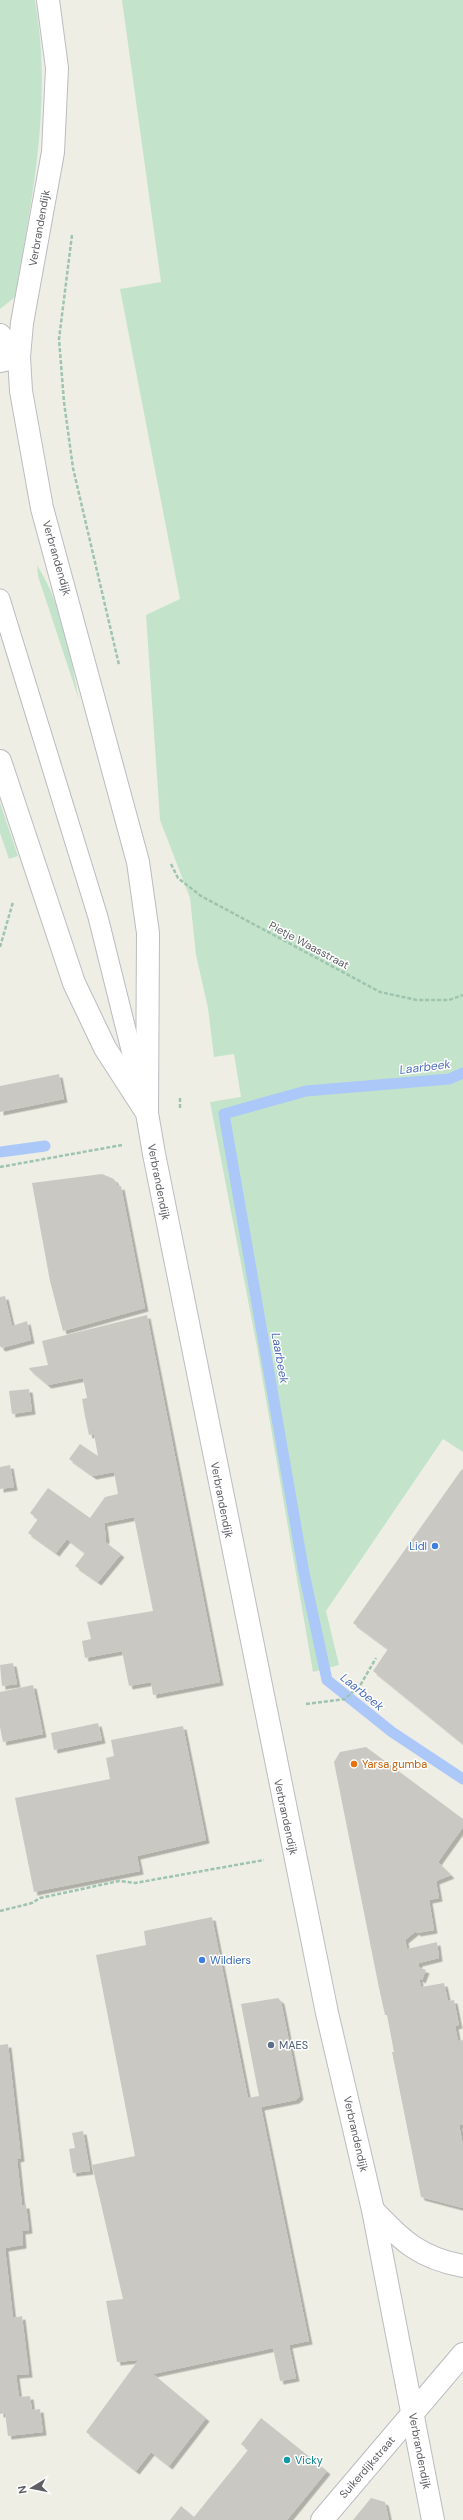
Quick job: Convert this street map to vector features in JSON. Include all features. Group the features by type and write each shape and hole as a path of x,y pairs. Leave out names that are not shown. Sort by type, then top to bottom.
{"main road":[{"name":"Verbrandendijk","path":"48,0 57,68 53,152 22,323 9,359 21,391 42,508 138,862 148,933 147,1113 294,1855 327,2013 373,2210 433,2520"},
{"path":"0,335 9,359"},
{"name":"Verbrandendijk","path":"0,761 74,983 105,1048 147,1113"},
{"path":"373,2210 394,2232 431,2258 463,2266"},
{"name":"Suikerdijkstraat","path":"322,2520 413,2415 463,2354"}],"lane":[{"path":"0,599 98,916 147,1113"}],"path":[{"path":"72,232 59,339 64,402 73,468 120,668"},
{"name":"Pietje Waasstraat","path":"168,858 178,878 201,896 380,992 417,1000 449,1000 463,995"},
{"path":"0,947 14,900"},
{"path":"0,1167 127,1144"},
{"path":"306,1704 345,1699 361,1684 376,1658"},
{"path":"0,1911 32,1903 40,1898 119,1881 135,1883 294,1855"}],"green space":[{"path":"0,0 35,0 40,38 42,75 41,112 34,186 15,297 0,309"},
{"path":"122,0 463,0 463,1452 443,1439 326,1611 339,1665 313,1672 257,1347 210,1102 241,1097 234,1054 214,1057 208,1008 196,955 190,898 160,820 146,615 180,599 120,289 161,282"},
{"path":"37,565 46,581 59,614 69,648 79,700 38,576"},
{"path":"0,803 18,856 9,859 0,833"}],"building":[{"path":"59,1074 64,1099 0,1112 0,1086"},
{"path":"102,1174 114,1179 118,1187 121,1186 145,1308 63,1331 50,1281 32,1183"},
{"path":"5,1296 12,1326 27,1321 31,1340 2,1348 0,1346 0,1297"},
{"path":"147,1315 220,1682 153,1695 151,1682 129,1686 122,1651 85,1658 82,1641 91,1639 87,1622 153,1611 134,1517 104,1523 106,1538 105,1542 121,1554 98,1582 75,1566 85,1553 67,1539 56,1553 28,1533 38,1519 30,1513 48,1488 90,1518 105,1497 118,1494 114,1472 93,1476 69,1459 80,1444 98,1456 94,1434 89,1435 85,1416 82,1399 87,1398 83,1378 48,1385 30,1370 29,1368 48,1365 42,1341"},
{"path":"29,1389 32,1411 12,1414 9,1391"},
{"path":"10,1465 14,1487 0,1489 0,1467"},
{"name":"Lidl","path":"462,1469 463,1744 373,1671 388,1649 353,1623"},
{"path":"13,1663 17,1684 2,1686 0,1665"},
{"path":"33,1685 43,1734 3,1742 0,1727 0,1692"},
{"path":"98,1723 102,1740 54,1750 51,1733"},
{"path":"183,1726 206,1840 137,1856 140,1871 34,1892 15,1798 110,1779 106,1758 114,1756 111,1740"},
{"path":"366,1747 463,1819 463,1827 438,1862 451,1875 436,1881 439,1898 429,1900 434,1930 417,1933 416,1931 405,1940 407,1949 437,1942 439,1958 419,1963 418,1967 426,1970 422,1980 419,1978 421,1987 444,1983 448,2001 454,2000 459,2025 455,2026 458,2041 463,2040 463,2124 459,2125 463,2145 463,2208 421,2197 392,2052 394,2052 387,2015 385,2015 379,1988 334,1762 340,1752"},
{"path":"212,1917 248,2098 259,2096 241,2004 278,1998 281,2001 300,2096 296,2100 261,2107 309,2341 289,2345 296,2378 280,2381 273,2348 153,2374 206,2418 169,2466 151,2452 136,2471 86,2432 137,2362 137,2360 117,2362 106,2301 123,2299 92,2165 135,2156 96,1955 146,1945 144,1931"},
{"path":"8,2044 21,2158 17,2159 22,2205 26,2205 29,2230 22,2231 23,2245 5,2248 13,2318 22,2316 29,2374 16,2375 19,2397 30,2396 32,2410 40,2409 43,2432 8,2436 5,2413 0,2414 0,2045"},
{"path":"83,2131 90,2171 73,2173 69,2149 75,2148 72,2133"},
{"path":"261,2418 327,2471 287,2520 170,2520 181,2506 194,2517 248,2450 241,2444"},
{"path":"371,2498 385,2502 389,2520 353,2520"}],"waterway":[{"name":"Laarbeek","path":"463,1073 449,1079 306,1091 224,1114 304,1573 327,1680 392,1732 463,1779"},
{"path":"0,1152 45,1146"}],"place":[{"name":"Lidl","path":"435,1546"},
{"name":"Yarsa gumba","path":"354,1764"},
{"name":"Wildiers","path":"202,1960"},
{"name":"MAES","path":"271,2045"},
{"name":"Vicky","path":"287,2460"}]}
